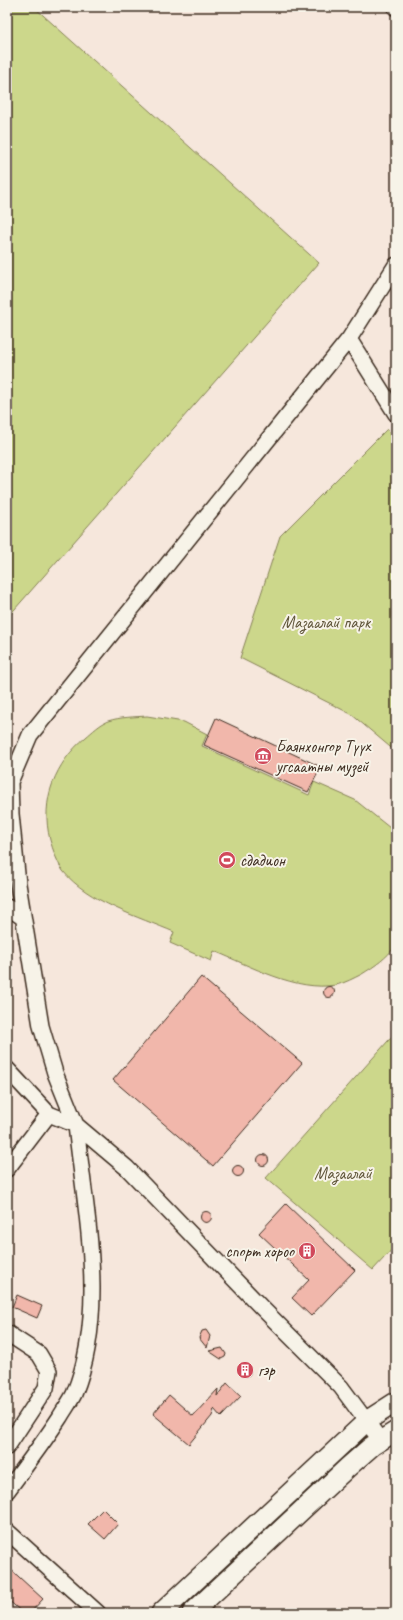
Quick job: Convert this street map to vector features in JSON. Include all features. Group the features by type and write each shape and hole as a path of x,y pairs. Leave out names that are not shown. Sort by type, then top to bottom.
{"main road":[{"path":"161,1613 368,1420 396,1402"},
{"path":"192,1613 347,1468 389,1436"}],"street":[{"path":"7,1491 47,1437 73,1396 88,1347 92,1305 91,1265 76,1125 55,1074 41,1026 22,917 9,782 30,735 349,338 396,265"},
{"path":"349,338 396,414"},
{"path":"7,907 22,917"},
{"path":"7,1070 49,1114 76,1125 127,1168 261,1307 341,1387 368,1420 389,1436"},
{"path":"7,1169 49,1114"},
{"path":"7,1333 39,1354 49,1371 46,1388 7,1448"},
{"path":"7,1531 98,1613"}],"green space":[{"path":"7,7 34,7 319,263 7,618"},
{"name":"Мазаалай парк","path":"387,429 396,444 396,752 351,714 240,658 280,536"},
{"name":"сдадион","path":"147,716 184,722 207,734 202,746 309,795 314,782 355,800 395,832 396,945 385,958 362,974 349,980 336,985 321,986 305,985 274,976 214,951 211,961 170,943 174,932 115,908 86,892 63,871 55,856 47,825 49,797 58,770 75,747 105,722 127,717"},
{"name":"Мазаалай","path":"396,1032 396,1245 373,1270 266,1178"}],"building":[{"name":"Баянхонгор Түүх угсаатны музей","path":"216,718 321,767 308,792 204,745"},
{"path":"201,977 302,1063 213,1166 113,1080"},
{"path":"327,987 331,987 333,988 333,996 327,997 324,994 324,990"},
{"path":"261,1155 265,1155 267,1156 267,1164 261,1165 258,1162 258,1158"},
{"path":"238,1165 242,1167 244,1171 242,1175 238,1177 234,1175 232,1171 234,1167"},
{"name":"спорт хороо","path":"286,1204 355,1270 311,1316 292,1298 309,1280 259,1233"},
{"path":"204,1212 208,1212 210,1213 210,1221 204,1222 201,1219 201,1215"},
{"path":"17,1295 42,1306 37,1318 12,1307"},
{"path":"206,1330 210,1336 207,1348 199,1338 202,1331"},
{"name":"гэр","path":"222,1348 226,1354 225,1357 221,1359 209,1351"},
{"name":"гэр","path":"245,1365 249,1367 251,1371 249,1375 245,1377 241,1375 239,1371 241,1367"},
{"path":"227,1383 241,1396 221,1417 214,1409 212,1416 189,1444 153,1414 169,1395 193,1416 218,1389 217,1396"},
{"path":"103,1509 118,1524 105,1539 88,1524"},
{"path":"7,1566 43,1599 30,1613 23,1613 7,1599"}],"place":[{"name":"Баянхонгор Түүх угсаатны музей","path":"263,756"},
{"name":"сдадион","path":"227,860"},
{"name":"спорт хороо","path":"307,1251"},
{"name":"гэр","path":"245,1370"}]}
